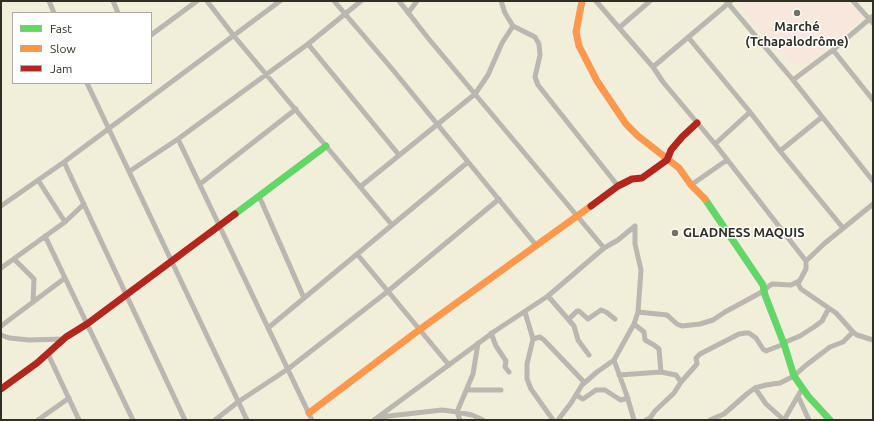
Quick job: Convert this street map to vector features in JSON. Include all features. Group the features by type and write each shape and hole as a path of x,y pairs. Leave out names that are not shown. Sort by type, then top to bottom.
{"street":[{"path":"49,1 54,12"},
{"path":"152,33 196,1"},
{"path":"207,1 234,36 392,225"},
{"path":"1,206 64,162 280,1"},
{"path":"334,1 393,70 536,245"},
{"path":"130,171 178,139 308,44 361,1"},
{"path":"399,1 428,38 604,248"},
{"path":"408,13 416,1"},
{"path":"501,1 505,14 513,26 535,37 539,44 540,55 535,77 538,85 618,186"},
{"path":"582,1 576,32 579,46 597,81 626,124 638,136 679,168 691,185 704,198 763,285 765,295 784,344 809,420"},
{"path":"596,1 653,67 663,82 715,144 806,261 806,269 799,282 800,289 829,308 841,318 852,332 873,340"},
{"path":"620,27 650,1"},
{"path":"853,1 871,17 873,24"},
{"path":"114,2 118,12"},
{"path":"653,67 728,2 793,80 873,181"},
{"path":"793,80 833,50 871,17"},
{"path":"360,187 475,94 488,75 502,43 513,26"},
{"path":"688,37 843,228"},
{"path":"308,44 399,155"},
{"path":"833,50 873,100"},
{"path":"88,84 171,262 247,420"},
{"path":"200,184 296,109"},
{"path":"715,144 750,112"},
{"path":"780,151 822,116"},
{"path":"309,413 419,330 618,186 632,179 642,178 667,160 671,150 697,123"},
{"path":"178,139 312,420"},
{"path":"1,389 25,373 64,339 87,324 326,146"},
{"path":"691,185 727,160"},
{"path":"64,162 185,420"},
{"path":"268,328 468,162"},
{"path":"38,180 64,222"},
{"path":"259,196 304,298"},
{"path":"214,420 238,402 288,369 387,292 499,199"},
{"path":"1,268 64,222 84,204"},
{"path":"806,261 873,204"},
{"path":"376,419 491,333 548,296 604,248 618,240 635,226 635,244 641,270 638,312 634,324 614,360 584,382 558,420"},
{"path":"45,236 133,420"},
{"path":"357,254 449,365"},
{"path":"14,259 34,280 33,302"},
{"path":"1,326 65,278"},
{"path":"638,312 666,315 682,326 700,324 713,320 772,284 791,285 799,282"},
{"path":"548,296 574,326 578,340 589,355"},
{"path":"646,420 650,418 655,410 674,393 681,382 697,364 696,358 698,356 738,334 746,333 753,335 766,351 800,336 814,327 822,320 829,308"},
{"path":"569,319 579,311 588,319 601,310 615,320"},
{"path":"524,312 533,338 527,364 527,379 531,389 553,420"},
{"path":"634,324 644,332 645,340 659,349 661,372"},
{"path":"710,420 724,414 755,388 780,383 794,376 830,347 843,342 852,332"},
{"path":"491,333 496,346 506,361 504,367 508,372"},
{"path":"1,335 9,338 29,340 64,339"},
{"path":"533,338 540,337 544,340 584,382"},
{"path":"460,420 457,412 473,374 478,343"},
{"path":"48,354 79,420"},
{"path":"614,360 628,398 634,420"},
{"path":"619,375 661,372 676,375 681,382"},
{"path":"755,388 766,404 784,420 800,392"},
{"path":"467,390 501,390"},
{"path":"576,395 583,399 596,390 605,390 621,400 628,398"},
{"path":"800,392 830,420"},
{"path":"38,420 69,398"},
{"path":"376,419 442,410 472,415 483,420"}],"shaded area":[{"path":"746,1 846,1 861,14 861,18 847,30 848,33 809,64 791,64 754,26 740,6"}],"traffic: fast":[{"path":"235,214 326,146"},
{"path":"705,199 763,285 765,295 784,344 794,376 808,396 830,420"}],"traffic: slow":[{"path":"582,1 576,32 579,46 597,81 626,124 638,136 679,168 691,185 705,199"},
{"path":"309,413 419,330 591,206"}],"traffic: jam":[{"path":"591,206 618,186 632,179 642,178 667,160 671,150 697,123"},
{"path":"1,389 37,363 66,337 87,324 235,214"}],"place":[{"name":"Marché (Tchapalodrôme)","path":"797,13"},
{"name":"GLADNESS MAQUIS","path":"675,233"}]}
